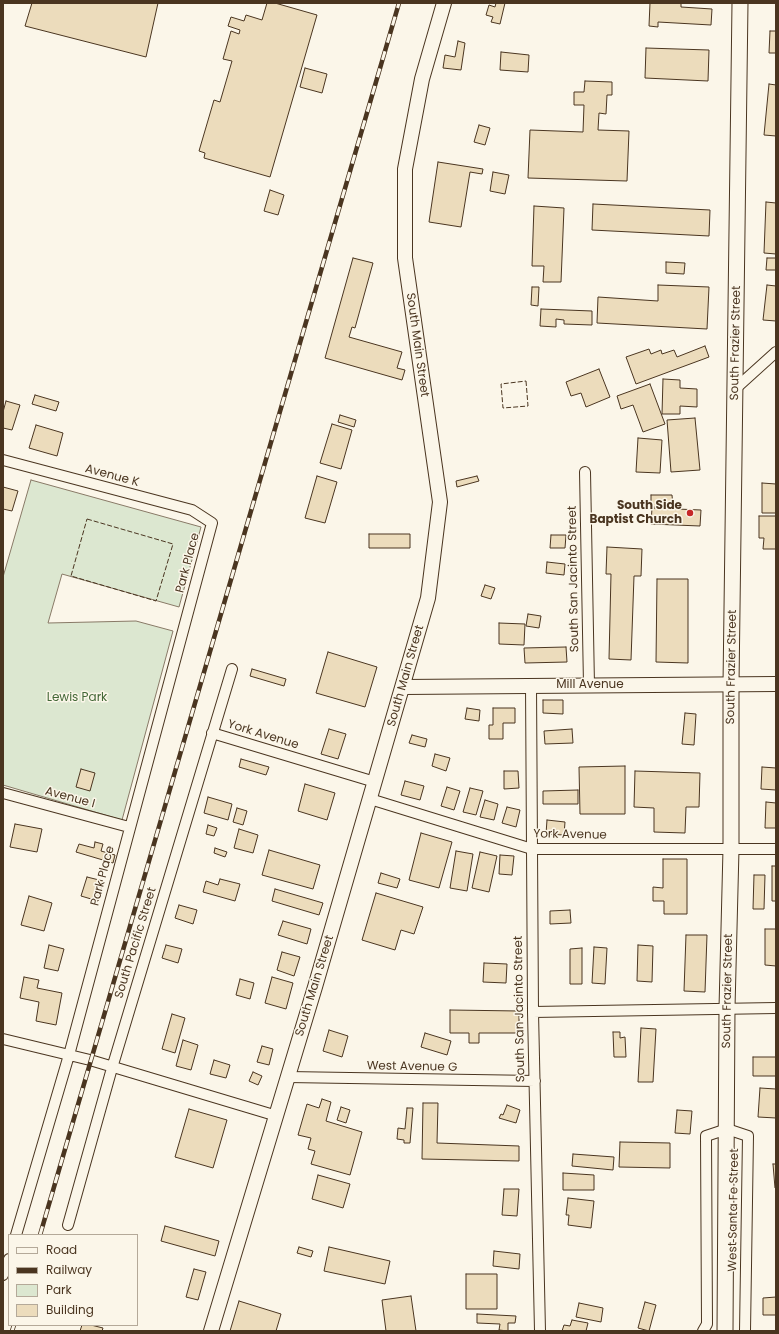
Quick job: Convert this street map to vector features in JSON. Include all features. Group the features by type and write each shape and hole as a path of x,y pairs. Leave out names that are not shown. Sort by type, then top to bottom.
{"main road":[{"name":"South Frazier Street","path":"725,1331 727,1008 731,849 731,684 740,3"}],"street":[{"name":"South Main Street","path":"211,1331 404,687 428,598 440,502 405,258 405,169 422,79 444,3"},
{"path":"735,389 776,352"},
{"name":"Avenue K","path":"3,460 192,510 212,523"},
{"name":"South San Jacinto Street","path":"584,472 589,685"},
{"name":"Park Place","path":"16,1234 69,1055 129,827 212,523"},
{"name":"South Pacific Street","path":"68,1225 112,1068 232,669"},
{"name":"Mill Avenue","path":"404,687 776,684"},
{"name":"South San Jacinto Street","path":"532,685 533,1012 540,1331"},
{"name":"York Avenue","path":"212,733 375,782"},
{"name":"Avenue I","path":"3,793 129,827"},
{"name":"York Avenue","path":"370,799 532,849 776,848"},
{"path":"533,1012 776,1008"},
{"path":"3,1039 90,1060 112,1068 276,1116"},
{"name":"West Avenue G","path":"288,1077 535,1081"},
{"path":"703,1331 707,1324 706,1136 727,1129"},
{"name":"West Santa Fe Street","path":"727,1129 748,1136 745,1331"},
{"path":"3,1275 8,1262"}],"green space":[{"name":"Lewis Park","path":"31,480 201,527 179,607 62,574 48,623 136,621 173,631 122,820 3,785 3,577"}],"building":[{"path":"32,3 158,3 146,57 25,26"},
{"path":"267,3 275,3 317,15 270,177 204,158 205,153 199,151 214,100 220,102 232,61 223,59 231,31 239,34 240,30 228,26 231,17 244,21 246,15 262,20"},
{"path":"496,3 505,3 500,24 491,22 493,17 486,15 489,5 495,7"},
{"path":"650,3 681,3 681,7 712,9 711,25 658,22 658,27 649,26"},
{"path":"770,31 776,31 776,53 769,53"},
{"path":"458,41 465,43 461,70 443,68 445,55 455,57"},
{"path":"646,48 709,50 708,81 645,78"},
{"path":"501,52 529,55 528,72 500,70"},
{"path":"305,68 327,74 322,93 300,87"},
{"path":"585,81 612,82 612,95 607,95 606,114 599,113 598,130 629,131 627,181 528,178 530,130 583,132 584,105 574,105 574,92 584,92"},
{"path":"769,84 776,85 776,136 764,135"},
{"path":"479,125 490,128 485,145 474,142"},
{"path":"438,162 483,169 482,174 470,172 461,227 429,222"},
{"path":"493,172 509,175 505,194 490,191"},
{"path":"270,190 284,195 278,215 264,211"},
{"path":"766,202 776,203 776,254 764,253"},
{"path":"593,204 710,210 709,236 592,230"},
{"path":"534,206 564,208 561,282 543,282 544,266 532,266"},
{"path":"353,258 373,263 355,328 352,327 349,337 402,352 397,368 405,370 402,380 325,358"},
{"path":"767,258 776,258 776,270 766,270"},
{"path":"666,262 685,263 684,274 666,273"},
{"path":"658,285 709,287 707,329 597,323 598,297 658,301"},
{"path":"767,285 776,286 776,321 763,320"},
{"path":"532,287 539,287 538,306 531,305"},
{"path":"541,309 592,311 592,325 564,324 564,320 556,319 556,327 540,326"},
{"path":"705,346 709,357 636,384 626,357 649,349 651,354 661,350 662,354 674,350 677,357"},
{"path":"599,369 610,397 586,407 581,393 571,396 566,382"},
{"path":"663,379 680,380 680,388 697,389 697,407 680,406 680,414 662,414"},
{"path":"650,384 665,424 643,432 633,405 621,409 617,396"},
{"path":"35,395 59,402 56,411 32,404"},
{"path":"6,401 20,405 12,430 3,428 3,412"},
{"path":"340,415 356,420 354,427 338,422"},
{"path":"695,418 700,470 671,472 667,420"},
{"path":"332,424 352,430 341,469 320,463"},
{"path":"36,425 63,433 57,456 29,448"},
{"path":"638,438 662,440 660,473 636,472"},
{"path":"317,476 337,482 325,523 305,518"},
{"path":"477,476 479,481 457,487 456,481"},
{"path":"762,483 776,484 776,513 762,513"},
{"path":"3,487 18,491 12,511 3,509"},
{"path":"651,495 672,495 673,507 651,507"},
{"path":"652,508 701,510 700,526 651,524"},
{"path":"759,516 776,516 776,549 763,549 764,538 759,538"},
{"path":"369,534 410,534 410,548 369,548"},
{"path":"551,535 566,535 565,548 550,548"},
{"path":"607,547 642,549 641,576 634,576 631,660 609,659 611,574 606,574"},
{"path":"547,562 565,564 564,575 546,573"},
{"path":"657,579 688,579 688,663 656,662"},
{"path":"485,585 495,588 491,599 481,596"},
{"path":"528,614 541,616 539,628 526,626"},
{"path":"499,623 525,624 524,645 499,644"},
{"path":"566,647 567,662 525,663 524,648"},
{"path":"328,652 377,667 365,707 316,693"},
{"path":"252,669 286,679 284,686 250,676"},
{"path":"543,700 563,700 563,714 543,713"},
{"path":"467,708 480,710 479,721 465,719"},
{"path":"493,708 515,708 515,723 503,723 503,739 489,739 489,725 493,725"},
{"path":"685,713 696,714 694,745 682,744"},
{"path":"329,729 346,734 338,759 321,754"},
{"path":"572,729 573,743 545,744 544,731"},
{"path":"412,735 427,739 425,747 409,743"},
{"path":"435,754 450,758 446,771 432,766"},
{"path":"241,759 269,767 266,775 239,767"},
{"path":"625,766 625,814 580,814 579,767"},
{"path":"762,767 776,768 776,790 761,789"},
{"path":"81,769 95,773 90,791 76,787"},
{"path":"504,771 518,771 519,788 504,789"},
{"path":"635,771 700,773 699,807 686,807 685,833 654,832 654,808 634,807"},
{"path":"405,781 424,786 420,800 401,795"},
{"path":"305,784 335,793 327,820 298,811"},
{"path":"447,787 460,791 454,810 441,806"},
{"path":"470,788 483,791 476,815 463,812"},
{"path":"578,790 578,804 543,804 543,791"},
{"path":"208,797 232,804 228,820 204,813"},
{"path":"485,800 498,804 494,820 480,817"},
{"path":"766,802 776,803 776,828 765,828"},
{"path":"507,807 520,810 516,827 502,823"},
{"path":"237,808 247,811 243,825 233,822"},
{"path":"547,820 565,822 564,835 546,834"},
{"path":"15,824 42,829 37,852 10,847"},
{"path":"208,825 217,828 214,836 206,834"},
{"path":"239,829 258,835 253,853 234,848"},
{"path":"421,833 452,842 439,888 409,880"},
{"path":"95,842 103,844 101,851 115,855 113,863 76,852 79,844 94,848"},
{"path":"215,848 227,852 225,857 214,853"},
{"path":"269,850 320,865 313,889 262,875"},
{"path":"456,851 473,854 467,891 450,888"},
{"path":"480,852 497,856 489,892 472,888"},
{"path":"500,855 514,856 512,875 499,874"},
{"path":"663,859 687,859 687,914 664,914 664,901 653,901 653,887 663,888"},
{"path":"772,866 776,866 776,901 772,901"},
{"path":"381,873 400,879 397,888 378,883"},
{"path":"754,875 765,875 764,909 753,909"},
{"path":"87,877 103,881 98,901 81,896"},
{"path":"220,879 240,884 235,901 203,892 206,881 218,885"},
{"path":"275,889 323,903 319,915 272,901"},
{"path":"376,893 423,907 414,934 401,930 395,950 362,940"},
{"path":"29,896 52,903 44,931 21,925"},
{"path":"179,905 197,910 193,924 175,918"},
{"path":"570,910 571,923 550,924 550,911"},
{"path":"283,921 311,929 307,944 278,935"},
{"path":"765,929 776,929 776,966 765,965"},
{"path":"686,935 707,935 705,992 684,991"},
{"path":"49,945 64,949 58,971 44,968"},
{"path":"166,945 182,949 178,963 162,958"},
{"path":"638,945 653,946 652,982 637,981"},
{"path":"594,947 607,948 605,984 592,983"},
{"path":"582,948 582,984 570,984 570,949"},
{"path":"282,952 300,957 294,976 277,970"},
{"path":"484,963 507,964 506,983 483,982"},
{"path":"24,977 39,980 37,988 62,993 56,1025 36,1021 39,1002 20,998"},
{"path":"272,977 293,983 286,1009 265,1003"},
{"path":"240,979 254,983 250,999 236,995"},
{"path":"450,1010 519,1011 519,1033 479,1033 479,1043 469,1043 469,1033 450,1033"},
{"path":"172,1014 185,1018 175,1053 162,1049"},
{"path":"641,1028 656,1029 653,1082 638,1082"},
{"path":"329,1030 348,1036 342,1057 323,1051"},
{"path":"613,1032 620,1032 620,1038 625,1037 626,1057 614,1057"},
{"path":"425,1033 451,1041 447,1055 421,1047"},
{"path":"183,1040 198,1045 191,1070 176,1066"},
{"path":"262,1046 273,1049 269,1065 257,1062"},
{"path":"753,1057 776,1057 776,1076 753,1076"},
{"path":"214,1060 230,1065 226,1078 210,1074"},
{"path":"253,1072 262,1076 258,1085 249,1081"},
{"path":"760,1088 776,1089 776,1118 758,1117"},
{"path":"322,1099 331,1102 326,1121 362,1132 350,1175 311,1164 315,1151 308,1149 311,1138 298,1135 307,1104 319,1108"},
{"path":"423,1103 438,1103 437,1143 519,1146 519,1161 422,1159"},
{"path":"507,1105 520,1110 516,1123 499,1118 501,1114 503,1115"},
{"path":"341,1107 350,1110 346,1123 337,1120"},
{"path":"407,1108 413,1108 410,1143 404,1143 404,1140 397,1139 398,1128 405,1129"},
{"path":"189,1109 227,1120 213,1168 175,1157"},
{"path":"677,1110 692,1111 690,1134 675,1133"},
{"path":"620,1142 670,1143 670,1168 619,1167"},
{"path":"573,1154 614,1157 613,1170 572,1166"},
{"path":"773,1164 776,1164 776,1188 775,1188"},
{"path":"563,1173 594,1175 594,1190 563,1190"},
{"path":"318,1175 350,1184 343,1208 312,1199"},
{"path":"504,1189 519,1189 517,1216 502,1215"},
{"path":"568,1198 594,1201 591,1228 568,1225 569,1215 566,1215"},
{"path":"165,1226 219,1241 215,1256 161,1241"},
{"path":"299,1247 313,1251 311,1257 297,1253"},
{"path":"329,1247 390,1261 385,1284 324,1271"},
{"path":"494,1251 520,1254 519,1269 493,1266"},
{"path":"194,1269 206,1272 198,1300 186,1297"},
{"path":"466,1274 497,1274 497,1309 466,1309"},
{"path":"411,1296 416,1331 386,1331 382,1300"},
{"path":"776,1297 776,1315 763,1315 763,1298"},
{"path":"239,1301 281,1314 276,1331 230,1331"},
{"path":"645,1302 656,1305 649,1331 638,1328"},
{"path":"579,1303 603,1308 601,1322 576,1317"},
{"path":"477,1314 516,1316 515,1323 508,1323 508,1331 499,1330 500,1324 477,1323"},
{"path":"572,1320 588,1323 586,1331 562,1331 564,1325 570,1326"},
{"path":"82,1326 95,1326 103,1328 102,1331 80,1331"}],"railway":[{"path":"40,1234 399,3"},
{"path":"12,1331 14,1326"}],"fence":[{"path":"526,381 528,406 503,408 501,384 526,381"},
{"path":"87,519 173,544 156,601 71,576 87,519"}],"place":[{"name":"South Side Baptist Church","path":"690,513"}]}
